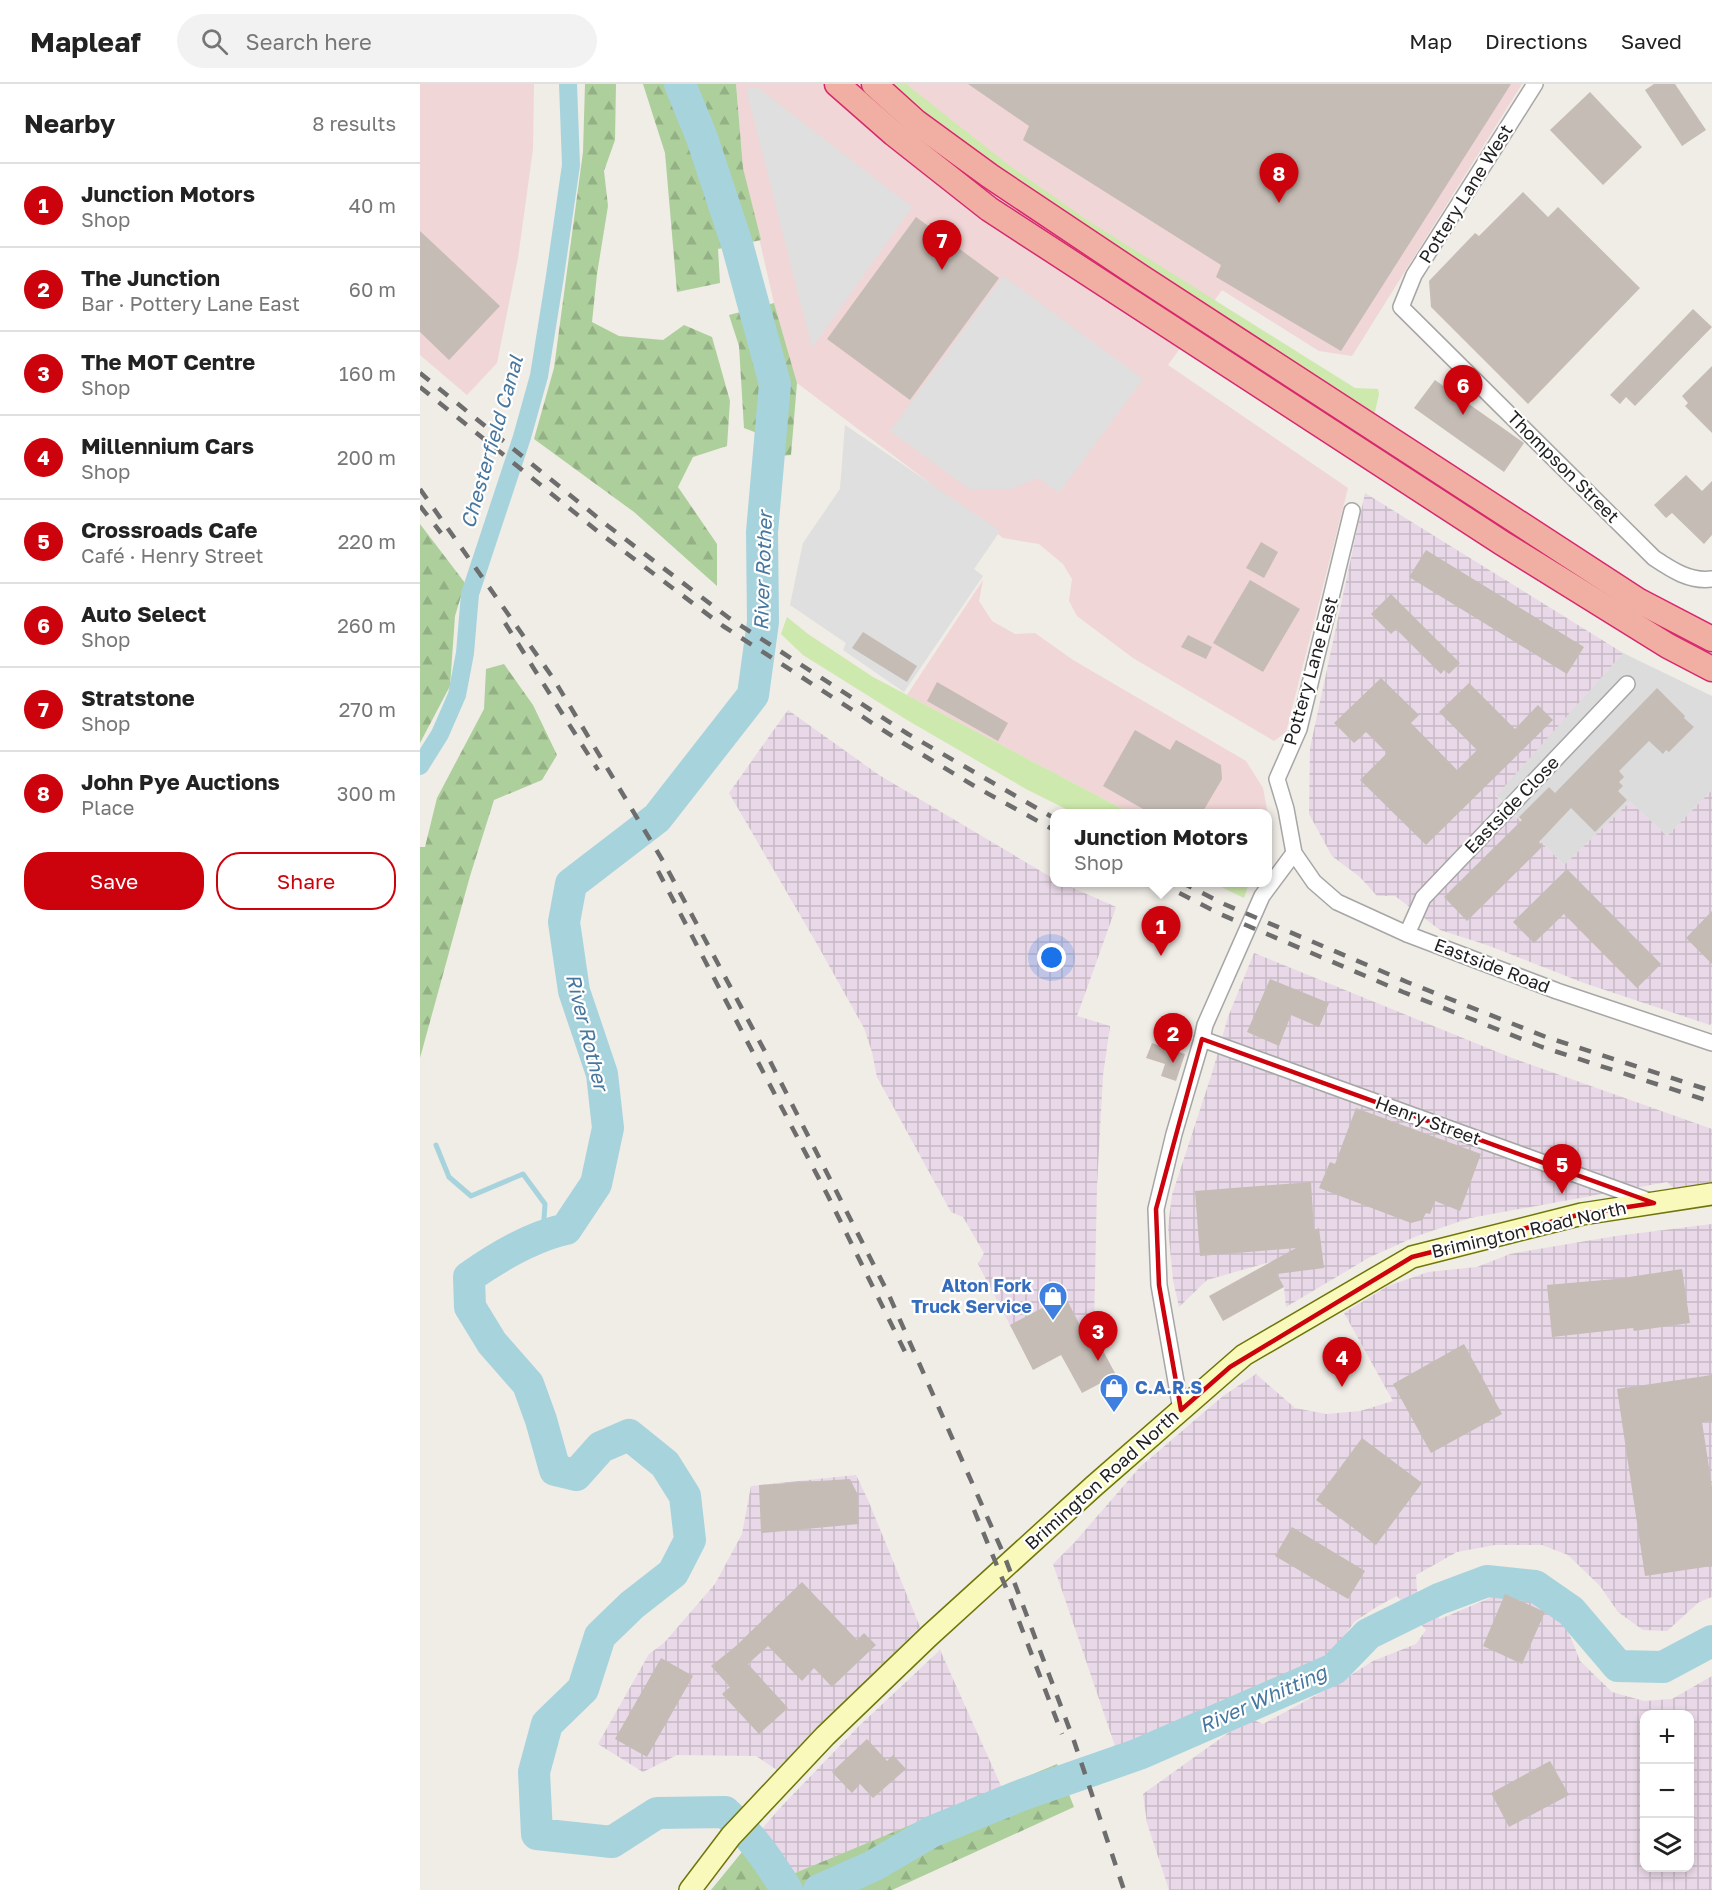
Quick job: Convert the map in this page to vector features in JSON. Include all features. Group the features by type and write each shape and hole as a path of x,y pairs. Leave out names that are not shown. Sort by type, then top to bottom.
{"highway":[{"path":"837,84 894,134 989,209 1502,543 1668,646 1712,669"},
{"path":"874,84 915,122 990,176 1142,277 1640,601 1712,639"}],"main road":[{"name":"Brimington Road North","path":"690,1890 732,1836 825,1736 929,1636 1094,1486 1244,1355 1412,1257 1582,1214 1712,1194"}],"street":[{"name":"Pottery Lane West","path":"1401,307 1414,275 1535,84"},
{"name":"Thompson Street","path":"1401,307 1654,558 1678,574 1701,580 1712,579"},
{"name":"Pottery Lane East","path":"1294,853 1286,809 1277,779 1299,729 1352,511"},
{"name":"Eastside Close","path":"1407,934 1423,898 1628,684"},
{"name":"Eastside Road","path":"1294,853 1314,882 1337,902 1407,934 1557,991 1712,1043"},
{"path":"1272,883 1294,853"},
{"path":"1181,1410 1159,1285 1156,1209 1174,1134 1205,1025 1262,896 1269,887"},
{"name":"Henry Street","path":"1202,1039 1654,1203"}],"highlighted area":[{"path":"1202,1039 1654,1203 1582,1214 1412,1257 1230,1367 1181,1410 1159,1285 1156,1209"}],"shaded area":[{"path":"420,84 534,84 533,149 518,258 497,363 467,395 420,355"},
{"path":"736,84 1522,84 1352,356 1319,351 1222,290 1168,365 1348,488 1286,732 1274,741 1133,658 1077,616 1069,601 1072,579 1063,564 1039,544 1003,538 797,383 774,303 743,168"},
{"path":"757,87 912,207 812,348 746,89"},
{"path":"1003,276 1143,379 1059,493 1038,478 1011,489 969,489 890,431"},
{"path":"845,425 1000,531 974,569 983,576 904,692 843,650 846,643 790,605 803,543 840,489"},
{"path":"1365,493 1623,653 1496,796 1564,865 1630,802 1667,836 1712,790 1712,1023 1710,1025 1584,983 1487,945 1440,930 1395,896 1377,896 1360,877 1332,856 1309,814 1310,748"},
{"path":"983,580 979,601 992,621 1015,634 1035,633 1073,660 1246,761 1263,788 1267,809 1122,809 907,695"},
{"path":"1623,653 1712,696 1712,790 1667,836 1630,802 1564,865 1496,795"},
{"path":"788,710 879,775 1050,877 1050,887 1071,887 1116,907 1077,1016 1110,1026 1103,1075 1097,1186 1094,1325 1088,1341 1033,1369 978,1264 984,1253 963,1217 951,1212 877,1077 864,1028 729,793"},
{"path":"1254,953 1512,1058 1712,1129 1712,1184 1674,1189 1667,1182 1470,1218 1417,1236 1370,1257 1286,1307 1284,1287 1270,1262 1207,1280 1179,1307 1173,1280 1168,1227 1172,1195 1228,1017"},
{"path":"1712,1224 1712,1597 1699,1602 1667,1631 1643,1630 1618,1612 1600,1586 1568,1555 1542,1545 1495,1545 1457,1552 1416,1575 1417,1591 1440,1619 1507,1591 1537,1600 1553,1609 1567,1628 1580,1661 1612,1692 1644,1701 1672,1699 1712,1676 1712,1890 1169,1890 1147,1823 1143,1794 1249,1718 1263,1724 1335,1685 1373,1661 1416,1644 1426,1630 1397,1596 1354,1622 1338,1645 1304,1674 1116,1749 1053,1564 1140,1467 1223,1396 1256,1374 1295,1408 1326,1414 1360,1411 1393,1401 1344,1313 1388,1286 1428,1272 1477,1267 1510,1254 1616,1236"},
{"path":"856,1475 920,1627 777,1770 756,1756 677,1755 643,1772 598,1744 649,1654 664,1643 715,1584 742,1534 751,1486"},
{"path":"940,1650 1002,1788 788,1876 742,1852 780,1808 859,1726"}],"green space":[{"path":"585,84 616,84 615,140 604,171 608,206 592,322 619,336 663,340 684,325 712,337 730,401 727,446 693,457 678,487 717,544 717,586 634,512 534,439 554,368 583,152"},
{"path":"643,84 736,84 743,168 761,240 718,249 720,283 677,292 665,153"},
{"path":"893,84 906,84 1010,166 1090,222 1355,388 1378,389 1374,416 1043,200 951,133"},
{"path":"774,303 797,383 791,455 760,458 757,433 744,428 739,346 729,315"},
{"path":"420,524 465,583 455,616 450,686 420,743"},
{"path":"787,617 808,634 873,677 1122,809 1066,809 1026,789 907,720 803,655 781,634"},
{"path":"504,664 533,705 557,755 542,780 494,800 470,876 420,1058 420,847 425,847 437,798 484,709 486,669"},
{"path":"1221,887 1248,887 1244,898"},
{"path":"1057,1764 1074,1807 892,1890 711,1890 742,1852 788,1876"}],"building":[{"path":"968,84 1511,84 1341,351 1216,277 1221,265 1023,140 1029,126"},
{"path":"1654,84 1675,84 1706,130 1682,146 1645,90"},
{"path":"1590,92 1642,147 1603,185 1550,130"},
{"path":"1523,192 1548,217 1558,207 1640,288 1528,404 1431,307 1429,281 1475,233 1479,236"},
{"path":"916,217 999,278 910,400 827,339"},
{"path":"420,231 500,306 449,360 420,332"},
{"path":"1693,309 1712,327 1635,406 1626,397 1620,404 1610,395"},
{"path":"1712,366 1712,433 1685,406 1688,403 1682,396"},
{"path":"1435,380 1524,443 1504,472 1414,408"},
{"path":"1686,475 1702,491 1712,481 1712,535 1704,544 1672,513 1666,518 1654,505"},
{"path":"1261,542 1278,552 1264,578 1246,568"},
{"path":"1426,550 1584,647 1567,674 1409,577"},
{"path":"1250,580 1300,609 1263,672 1213,643"},
{"path":"1391,594 1460,663 1449,674 1444,670 1441,674 1396,629 1391,634 1371,614"},
{"path":"863,632 917,666 907,682 852,648"},
{"path":"1188,635 1212,647 1206,659 1181,647"},
{"path":"1381,678 1419,715 1411,723 1457,770 1477,750 1439,712 1469,683 1515,729 1538,705 1553,720 1426,845 1360,780 1387,753 1366,732 1354,743 1334,723"},
{"path":"937,682 1008,723 998,741 927,701"},
{"path":"1657,688 1694,727 1669,752 1666,750 1663,754 1649,741 1619,771 1624,777 1619,782 1623,786 1618,791 1627,800 1595,832 1571,808 1539,842 1543,846 1467,921 1444,897 1522,820 1519,817 1549,787 1555,793"},
{"path":"1135,730 1170,750 1176,740 1221,765 1222,779 1204,809 1143,809 1103,786"},
{"path":"1567,869 1661,964 1637,988 1564,914 1534,943 1513,922"},
{"path":"1712,911 1712,964 1686,938"},
{"path":"1270,979 1329,1003 1319,1027 1291,1015 1279,1046 1247,1032"},
{"path":"1152,1043 1185,1054 1176,1081 1161,1076 1165,1064 1146,1058"},
{"path":"1356,1108 1481,1154 1460,1211 1435,1201 1430,1214 1426,1213 1422,1220 1411,1223 1319,1188 1330,1162 1335,1164"},
{"path":"1311,1182 1314,1230 1319,1228 1324,1268 1277,1274 1284,1287 1223,1321 1209,1296 1296,1248 1200,1256 1195,1191"},
{"path":"1682,1269 1690,1323 1634,1331 1633,1328 1552,1337 1547,1285 1616,1279"},
{"path":"1065,1296 1092,1349 1100,1345 1116,1375 1082,1393 1061,1355 1033,1370 1010,1325"},
{"path":"1464,1344 1502,1414 1431,1453 1393,1384"},
{"path":"1712,1375 1712,1421 1702,1422 1712,1487 1712,1566 1645,1576 1617,1389"},
{"path":"1362,1438 1422,1483 1376,1545 1316,1500"},
{"path":"850,1479 858,1495 859,1524 761,1533 759,1485"},
{"path":"1292,1527 1365,1571 1348,1599 1275,1556"},
{"path":"802,1582 857,1640 864,1633 876,1645 832,1687 814,1668 802,1681 768,1646 748,1664 788,1708 759,1734 722,1694 730,1687 711,1666 736,1646"},
{"path":"1505,1594 1545,1612 1522,1664 1483,1646"},
{"path":"661,1658 693,1676 647,1757 615,1739"},
{"path":"867,1739 887,1761 893,1755 906,1769 873,1798 860,1784 852,1793 832,1772"},
{"path":"1550,1761 1569,1795 1509,1827 1491,1793"}],"waterway":[{"name":"Chesterfield Canal","path":"420,766 440,734 457,695 465,653 470,594 522,437 539,376 571,165 568,84"},
{"name":"River Rother","path":"680,84 702,138 737,244 775,384 762,532 763,622 753,695 657,818 571,884 564,922 574,991 602,1074 608,1128 596,1184 566,1229 553,1232 516,1248 469,1277 470,1307 492,1343 528,1384 555,1470 576,1475 601,1447 629,1435 665,1464 685,1496 690,1540 673,1573 632,1605 600,1636 583,1689 547,1724 534,1772 537,1834 612,1842 657,1813 725,1812 759,1849 787,1890"},
{"path":"436,1145 449,1177 471,1196 523,1174 545,1204 543,1234"},
{"name":"River Whitting","path":"819,1890 873,1866 931,1832 1019,1796 1139,1754 1334,1669 1368,1634 1439,1599 1487,1581 1535,1586 1571,1611 1618,1666 1663,1667 1712,1641"}],"railway":[{"path":"420,373 608,526 729,618 908,734 1050,816"},
{"path":"420,387 601,534 723,626 903,743 1050,828"},
{"path":"420,489 553,678 663,861 770,1061 888,1293 1004,1555 1074,1741 1124,1890"},
{"path":"420,506 441,533"},
{"path":"505,623 598,770"},
{"path":"658,871 828,1196 906,1354"},
{"path":"1168,887 1220,914 1403,992 1542,1047 1712,1102"},
{"path":"1191,887 1224,904 1407,982 1546,1037 1712,1091"},
{"path":"974,1510 1062,1734"}],"place":[{"name":"John Pye Auctions","path":"1279,203"},
{"name":"Stratstone","path":"942,270"},
{"name":"Auto Select","path":"1463,415"},
{"name":"Junction Motors","path":"1161,956"},
{"name":"The Junction","path":"1173,1063"},
{"name":"Crossroads Cafe","path":"1562,1194"},
{"name":"Alton Fork Truck Service","path":"1053,1322"},
{"name":"The MOT Centre","path":"1098,1361"},
{"name":"Millennium Cars","path":"1342,1387"},
{"name":"C.A.R.S","path":"1114,1414"}]}
